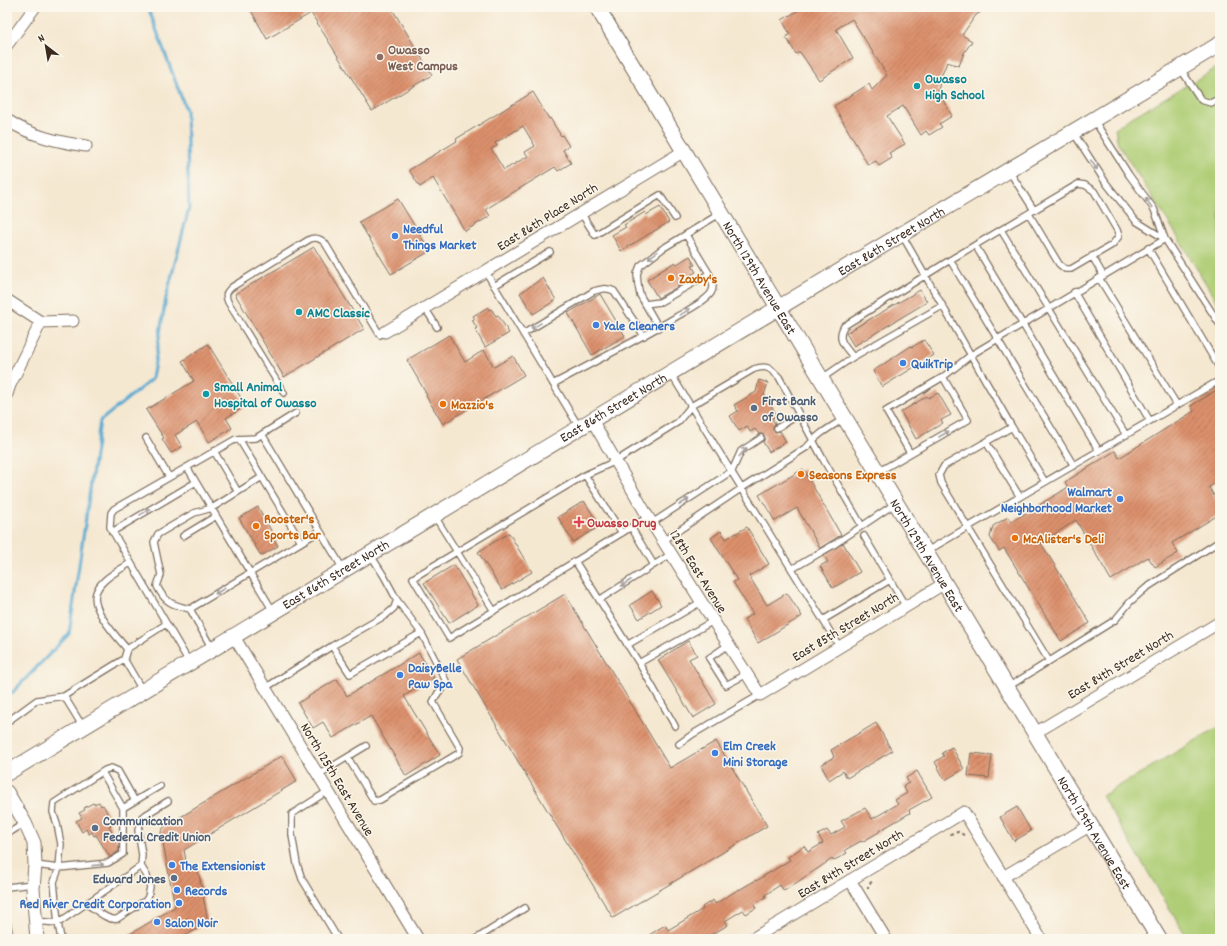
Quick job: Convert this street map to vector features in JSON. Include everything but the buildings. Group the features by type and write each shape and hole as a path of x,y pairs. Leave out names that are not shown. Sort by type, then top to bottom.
{"main road":[{"name":"North 129th Avenue East","path":"597,7 1159,939"},
{"name":"East 86th Street North","path":"7,773 343,569 1220,44"}],"street":[{"path":"7,45 35,7"},
{"path":"7,120 35,135 86,146"},
{"name":"East 86th Place North","path":"382,334 486,272 581,212 684,151"},
{"path":"7,300 41,322 72,321"},
{"path":"7,394 41,322"},
{"name":"128th East Avenue","path":"585,424 616,461 650,520 760,695"},
{"name":"East 85th Street North","path":"760,695 945,583"},
{"name":"East 84th Street North","path":"1035,732 1220,622"},
{"name":"North 125th East Avenue","path":"233,636 418,939"},
{"path":"7,792 25,823 34,843 34,938"},
{"name":"East 84th Street North","path":"752,939 964,812 1003,877"},
{"path":"1041,939 1003,877 1091,825"},
{"path":"850,880 886,939"}],"lane":[{"path":"1180,68 1202,100 1212,103 1220,98"},
{"path":"1094,120 1129,175 1154,209 1165,239 1220,326"},
{"path":"1073,132 1106,183 1136,221 1165,239"},
{"path":"852,357 840,338 840,333 844,326 950,260 1001,230 1031,212 1078,184 1085,185 1094,191 1118,230 1119,236 1112,245 1071,269 1065,269 1059,264 1031,212 1009,170"},
{"path":"581,212 595,235 660,195 675,218"},
{"path":"659,328 640,295 637,274 640,266 662,249 721,213"},
{"path":"1001,230 1126,435"},
{"path":"553,384 652,332 708,296 713,287 709,274 686,235"},
{"path":"902,235 1045,482"},
{"path":"284,393 226,296 226,292 303,243 315,238 320,238 325,243 382,334"},
{"path":"910,453 886,411 943,378 971,355 1074,292 1165,239"},
{"path":"975,245 1099,451"},
{"path":"1148,248 1220,369"},
{"path":"494,286 550,252"},
{"path":"1092,256 1101,276 1177,405"},
{"path":"950,260 1074,466"},
{"path":"486,272 553,384 585,424"},
{"path":"645,304 660,302 709,274"},
{"path":"523,334 594,291 602,288 610,288 614,291 644,336"},
{"path":"1074,292 1150,421"},
{"path":"821,379 852,357 942,306"},
{"path":"425,308 437,327"},
{"path":"761,438 741,451 732,471 650,520 631,527 449,638 413,578 585,475 616,461 678,422 691,406 754,369 762,366 768,367 779,377 862,526"},
{"path":"670,373 839,646"},
{"path":"878,472 968,420 943,378"},
{"path":"926,552 1220,380"},
{"path":"189,662 112,532 110,528 111,513 114,509 236,439 256,438 296,413"},
{"path":"777,428 799,415"},
{"path":"663,541 807,447 813,440 845,418"},
{"path":"1012,427 944,466 938,475 941,483 967,528 1049,661"},
{"path":"262,434 343,569"},
{"path":"146,438 169,477"},
{"path":"239,439 301,542"},
{"path":"986,442 1020,497"},
{"path":"214,452 238,492"},
{"path":"187,467 274,611"},
{"path":"585,475 622,533"},
{"path":"262,477 212,508 194,513 158,534 154,542 161,575 157,586 161,594 173,605 190,609 320,531"},
{"path":"112,532 196,482"},
{"path":"792,569 835,544 897,503"},
{"path":"434,515 494,611"},
{"path":"183,536 216,516"},
{"path":"631,527 654,565"},
{"path":"864,536 906,607"},
{"path":"1007,687 1115,620 1130,602 1146,588 1220,540"},
{"path":"348,758 374,801 380,800 459,753 460,748 432,702 447,683 421,633 397,600 370,553"},
{"path":"599,600 671,554"},
{"path":"575,561 639,663 675,726"},
{"path":"127,649 109,627 95,600 95,594 107,579 130,563"},
{"path":"823,620 890,580"},
{"path":"265,688 332,646 386,615 394,608 397,600"},
{"path":"627,645 701,602"},
{"path":"190,609 212,648"},
{"path":"639,663 713,621"},
{"path":"7,722 38,700 64,696 124,660 127,649 166,624"},
{"path":"332,646 350,674 421,633"},
{"path":"728,645 709,658 726,685 747,674"},
{"path":"124,660 143,690"},
{"path":"679,744 692,734 760,695"},
{"path":"64,696 83,726"},
{"path":"318,775 366,746"},
{"path":"61,939 54,882 59,868 61,844 53,812 54,803 102,772 111,768 118,771 135,801"},
{"path":"35,865 59,868 108,864 123,854 123,808 102,772"},
{"path":"123,808 160,786"},
{"path":"328,791 292,814 292,835 297,864 302,879 338,939"},
{"path":"87,904 107,918 114,920 146,900 150,894 150,887 147,876 141,866 142,854 138,830 142,818 168,801"},
{"path":"7,834 25,823"},
{"path":"34,920 58,923 141,866"},
{"path":"7,887 33,884"},
{"path":"476,939 525,908"},
{"path":"7,920 10,939"}],"path":[{"path":"948,835 958,832 969,838"},
{"path":"869,895 868,885 876,878"}],"green space":[{"path":"1220,66 1220,307 1171,226 1118,144 1115,129 1127,120"},
{"path":"1220,726 1220,939 1188,939 1102,796"}],"waterway":[{"path":"7,698 69,634 100,421 152,379 166,298 189,208 186,110 148,7"}],"place":[{"name":"Owasso West Campus","path":"380,57"},
{"name":"Owasso High School","path":"917,86"},
{"name":"Needful Things Market","path":"395,236"},
{"name":"Zaxby's","path":"671,278"},
{"name":"AMC Classic","path":"299,312"},
{"name":"Yale Cleaners","path":"596,325"},
{"name":"QuikTrip","path":"903,363"},
{"name":"Small Animal Hospital of Owasso","path":"206,394"},
{"name":"Mazzio's","path":"443,404"},
{"name":"First Bank of Owasso","path":"754,408"},
{"name":"Seasons Express","path":"801,474"},
{"name":"Walmart Neighborhood Market","path":"1120,499"},
{"name":"Owasso Drug","path":"579,522"},
{"name":"Rooster's Sports Bar","path":"256,526"},
{"name":"McAlister's Deli","path":"1015,538"},
{"name":"DaisyBelle Paw Spa","path":"400,675"},
{"name":"Elm Creek Mini Storage","path":"715,753"},
{"name":"Communication Federal Credit Union","path":"95,828"},
{"name":"The Extensionist","path":"172,865"},
{"name":"Edward Jones","path":"174,878"},
{"name":"Records","path":"177,890"},
{"name":"Red River Credit Corporation","path":"179,903"},
{"name":"Salon Noir","path":"157,922"}]}
